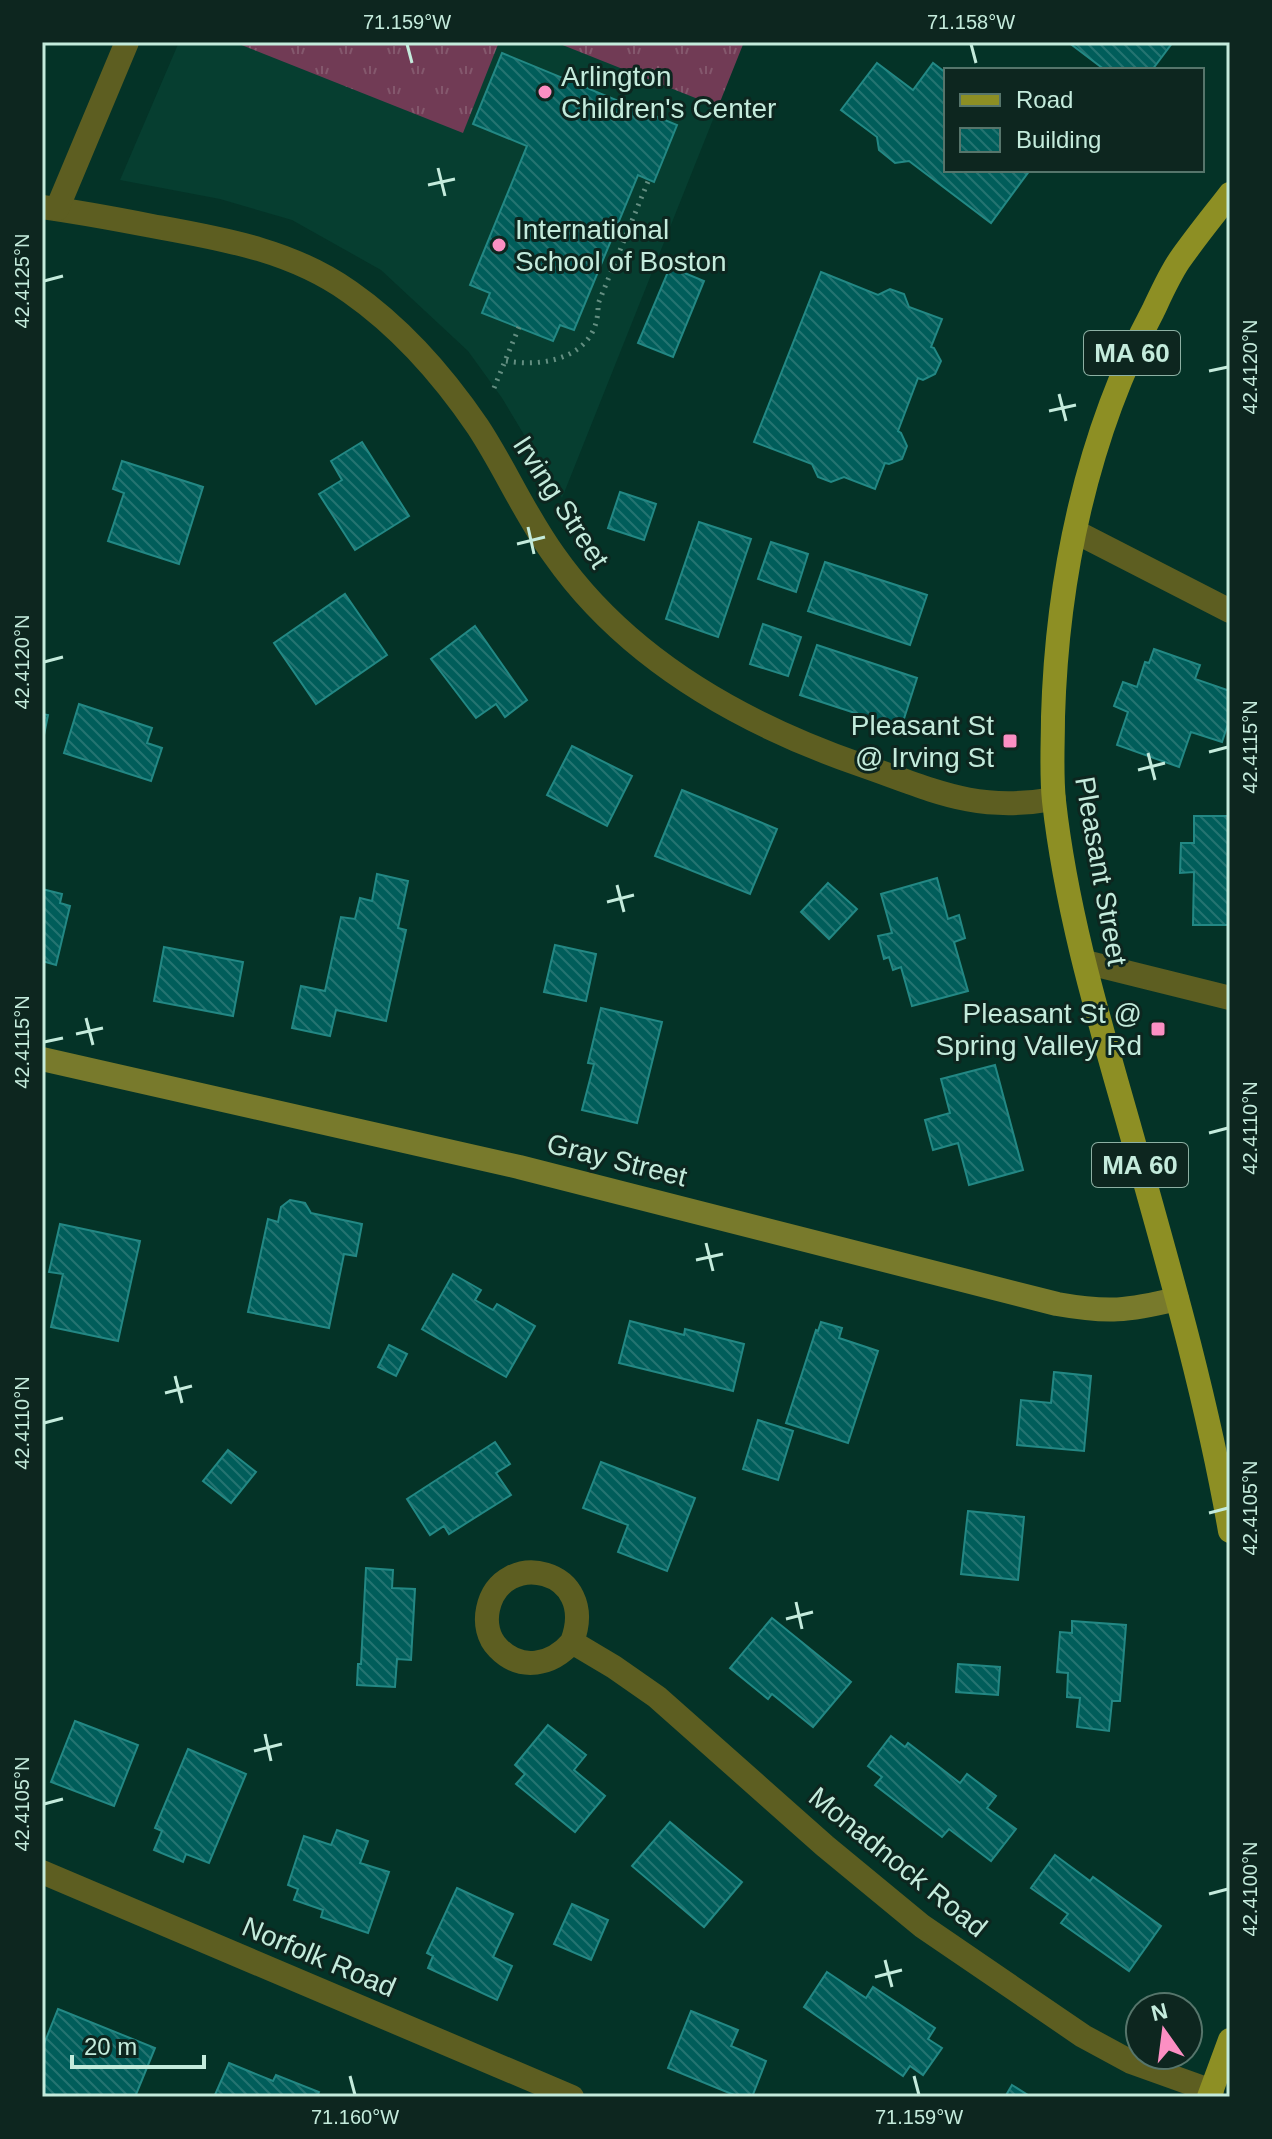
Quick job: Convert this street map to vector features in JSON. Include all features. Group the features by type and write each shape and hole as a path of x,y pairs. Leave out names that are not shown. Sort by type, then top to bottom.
{"main road":[{"name":"Pleasant Street","path":"1230,194 1178,263 1127,361 1091,465 1076,532 1059,614 1054,692 1054,799 1067,881 1085,962 1177,1299 1230,1531"},
{"path":"1210,2094 1229,2051"}],"street":[{"path":"49,208 127,42"},
{"name":"Irving Street","path":"49,208 234,241 272,251 312,268 351,292 410,344 476,425 552,553 572,580 629,640 730,708 851,762 956,798 974,803 1012,805 1054,799"},
{"path":"1076,532 1230,611"},
{"path":"1085,962 1230,998"},
{"name":"Gray Street","path":"42,1059 576,1181 1057,1304 1097,1311 1130,1310 1177,1299"},
{"name":"Monadnock Road","path":"572,1642 657,1697 825,1846 934,1934 1083,2036 1131,2062 1210,2094"},
{"name":"Norfolk Road","path":"42,1872 572,2097"}],"path":[{"path":"506,361 554,361 570,355 589,335 598,314 598,304 649,179"},
{"path":"476,425 519,327"}],"shaded area":[{"name":"International School of Boston","path":"179,42 567,42 718,107 562,498 502,398 468,351 381,270 292,220 220,199 120,180"}],"green space":[{"path":"234,42 499,42 463,133"},
{"path":"555,42 744,42 718,107"}],"building":[{"path":"1068,42 1173,42 1154,68 1102,68"},
{"path":"502,53 677,125 654,182 638,175 574,330 560,325 553,341 482,313 490,293 470,285 527,146 473,124"},
{"path":"877,63 913,90 933,63 944,71 944,172 1029,172 991,223 909,161 895,163 879,150 877,137 841,110"},
{"path":"670,267 704,281 673,357 638,343"},
{"path":"821,272 878,295 890,289 904,294 909,307 942,319 931,347 941,361 935,374 923,380 918,378 898,431 907,446 902,459 885,463 875,489 844,477 831,482 818,477 812,464 754,442"},
{"path":"362,442 409,516 355,550 319,494 342,480 331,461"},
{"path":"122,461 203,487 179,564 108,541 124,493 113,489"},
{"path":"620,492 656,504 644,540 608,528"},
{"path":"699,522 751,539 718,637 666,619"},
{"path":"771,542 808,554 796,592 758,579"},
{"path":"825,562 927,595 910,645 808,611"},
{"path":"345,594 387,655 316,704 274,643"},
{"path":"763,624 801,637 788,676 750,664"},
{"path":"475,626 527,700 505,717 496,704 476,718 431,659"},
{"path":"817,645 917,678 901,728 800,695"},
{"path":"1154,649 1200,665 1195,679 1230,691 1230,718 1222,742 1191,732 1179,767 1117,745 1128,712 1114,706 1123,682 1137,687 1145,662 1149,663"},
{"path":"79,704 152,728 147,743 162,748 151,781 64,753"},
{"path":"42,714 48,715 42,745"},
{"path":"572,746 632,776 607,826 547,795"},
{"path":"682,790 777,829 750,894 655,856"},
{"path":"1194,816 1230,816 1230,925 1193,925 1194,872 1180,873 1181,843 1194,843"},
{"path":"377,874 408,881 398,928 406,930 386,1021 336,1010 330,1036 292,1028 301,986 325,991 341,917 355,919 360,898 372,901"},
{"path":"937,878 948,919 959,915 965,938 954,942 968,991 912,1006 901,967 893,970 889,957 884,959 878,936 892,933 881,894"},
{"path":"828,883 857,909 829,939 801,912"},
{"path":"42,889 62,894 60,903 70,906 56,965 42,961"},
{"path":"555,945 596,954 586,1001 544,992"},
{"path":"164,947 243,962 233,1016 154,1001"},
{"path":"601,1008 662,1022 637,1123 582,1110 594,1064 588,1063"},
{"path":"995,1065 1023,1170 969,1185 958,1143 933,1150 925,1120 950,1113 941,1079"},
{"path":"290,1200 305,1203 311,1213 362,1224 356,1256 344,1254 329,1328 248,1312 268,1219 278,1222 281,1207"},
{"path":"60,1224 140,1241 118,1341 51,1327 63,1274 49,1272"},
{"path":"453,1274 481,1290 475,1300 493,1310 497,1304 535,1326 506,1377 422,1329"},
{"path":"630,1321 684,1335 685,1329 744,1344 733,1391 619,1363"},
{"path":"821,1322 842,1328 839,1338 878,1351 848,1443 786,1423"},
{"path":"389,1345 407,1354 396,1376 378,1367"},
{"path":"1054,1372 1091,1376 1084,1451 1017,1445 1021,1400 1051,1403"},
{"path":"758,1420 793,1431 778,1480 743,1469"},
{"path":"495,1442 510,1464 496,1473 511,1495 449,1534 444,1526 430,1535 407,1499"},
{"path":"228,1450 256,1472 231,1503 203,1481"},
{"path":"601,1462 695,1498 667,1571 618,1552 628,1525 583,1508"},
{"path":"968,1511 1024,1517 1018,1580 961,1574"},
{"path":"366,1568 393,1570 392,1588 415,1589 411,1660 397,1659 395,1687 357,1685"},
{"path":"772,1618 851,1682 813,1727 772,1694 768,1699 730,1668"},
{"path":"1072,1621 1126,1625 1120,1701 1112,1701 1109,1731 1077,1727 1080,1698 1067,1697 1068,1673 1057,1672 1060,1632 1072,1633"},
{"path":"958,1664 1000,1667 998,1695 956,1692"},
{"path":"75,1721 138,1745 114,1806 51,1782"},
{"path":"548,1725 586,1755 574,1770 605,1796 575,1832 516,1784 525,1774 515,1765"},
{"path":"891,1736 905,1747 908,1743 960,1783 967,1774 996,1796 987,1808 1016,1829 991,1861 949,1829 942,1837 875,1785 882,1777 868,1766"},
{"path":"188,1749 246,1774 209,1863 186,1854 183,1862 154,1850 162,1831 155,1828"},
{"path":"670,1822 742,1882 704,1927 632,1866"},
{"path":"337,1830 368,1841 360,1863 389,1872 368,1933 321,1917 323,1910 294,1900 298,1889 288,1885 304,1836 331,1845"},
{"path":"1055,1855 1090,1881 1093,1877 1161,1926 1129,1971 1061,1923 1068,1914 1031,1888"},
{"path":"457,1888 513,1914 493,1957 512,1966 497,2000 428,1968 433,1956 427,1953"},
{"path":"572,1904 608,1920 591,1960 554,1944"},
{"path":"827,1972 866,1998 873,1987 935,2028 928,2039 942,2048 923,2075 910,2066 903,2076 804,2007"},
{"path":"58,2009 155,2048 135,2097 53,2097 42,2093 42,2049"},
{"path":"691,2011 738,2030 731,2046 766,2061 752,2097 739,2097 668,2068"},
{"path":"229,2063 273,2081 276,2075 319,2092 317,2097 214,2097"},
{"path":"1012,2085 1031,2097 1005,2097"}],"place":[{"name":"Arlington Children's Center","path":"545,92"},
{"name":"International School of Boston","path":"499,245"},
{"name":"Pleasant St @ Irving St","path":"1010,741"},
{"name":"Pleasant St @ Spring Valley Rd","path":"1158,1029"}]}
